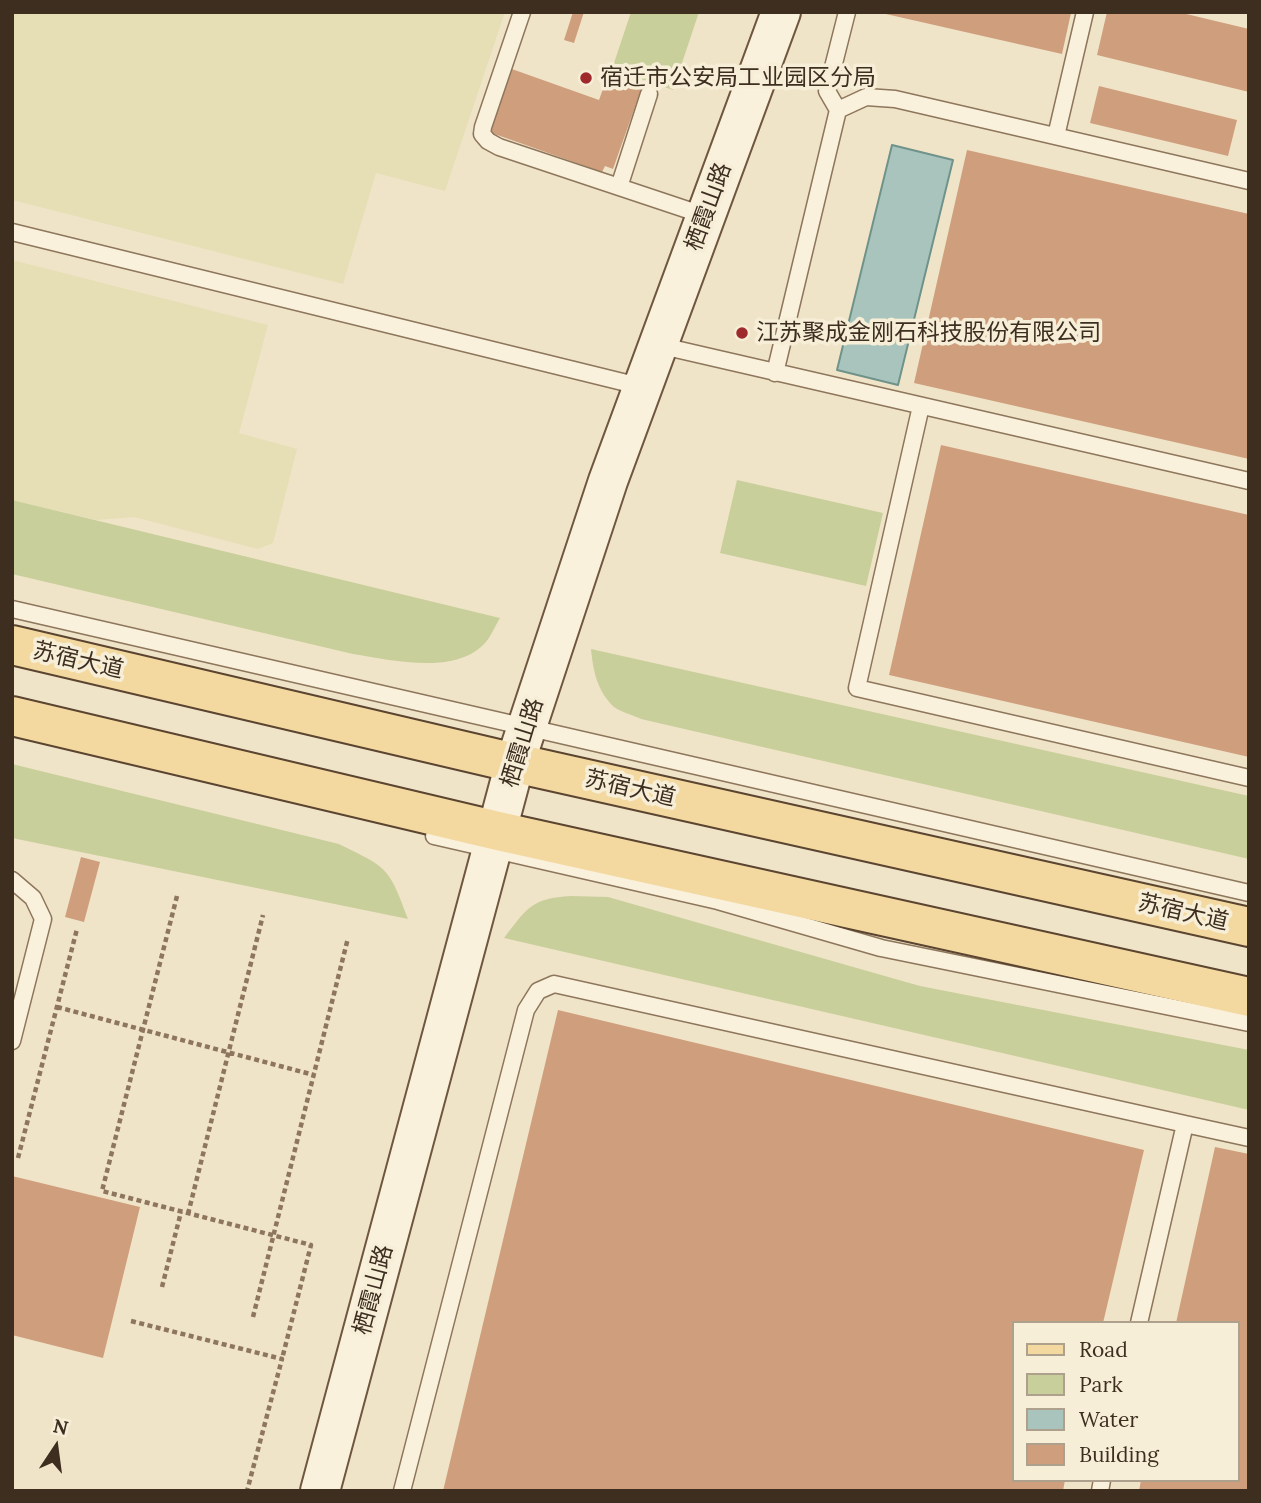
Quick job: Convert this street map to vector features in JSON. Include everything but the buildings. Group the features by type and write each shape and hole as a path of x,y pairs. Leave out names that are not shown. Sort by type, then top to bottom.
{"main road":[{"name":"苏宿大道","path":"12,645 521,746 1249,927"},
{"path":"12,716 496,840 1249,997"}],"street":[{"name":"栖霞山路","path":"320,1491 521,746 608,481 781,12"}],"lane":[{"path":"522,12 483,127 482,134 488,141 706,216"},
{"path":"775,373 838,110 827,91 847,12"},
{"path":"1056,136 1084,12"},
{"path":"619,187 649,94"},
{"path":"838,110 866,97 895,99 1249,181"},
{"path":"12,232 643,387"},
{"path":"658,345 1249,481"},
{"path":"921,406 857,688 1249,778"},
{"path":"12,609 521,746 1249,893"},
{"path":"413,831 496,840 881,948 1249,1023"},
{"path":"12,880 33,898 43,919 12,1041"},
{"path":"402,1491 526,1010 538,991 554,984 1249,1138"},
{"path":"1139,1321 1185,1124"}],"path":[{"path":"177,896 102,1191 311,1245 247,1491"},
{"path":"188,1214 263,915"},
{"path":"18,1158 77,929"},
{"path":"253,1317 348,938"},
{"path":"57,1007 314,1075"},
{"path":"162,1287 181,1212"},
{"path":"131,1321 282,1359"}],"shaded area":[{"path":"12,12 505,12 445,191 376,173 343,284 12,200"},
{"path":"12,260 268,325 239,433 297,449 273,543 258,549 134,517 97,520 12,500"}],"green space":[{"path":"631,12 699,12 673,90 612,69"},
{"path":"737,480 883,513 866,586 720,553"},
{"path":"12,500 500,618 486,642 470,654 438,663 402,662 353,654 12,574"},
{"path":"591,649 1249,796 1249,859 641,719 617,709 608,701 597,680"},
{"path":"12,764 339,844 385,871 396,889 408,919 12,838"},
{"path":"571,896 608,897 920,986 1249,1050 1249,1110 504,938 532,906 547,899"}],"water":[{"path":"892,145 953,160 898,385 837,370"}],"place":[{"name":"宿迁市公安局工业园区分局","path":"586,78"},
{"name":"江苏聚成金刚石科技股份有限公司","path":"742,333"}]}
